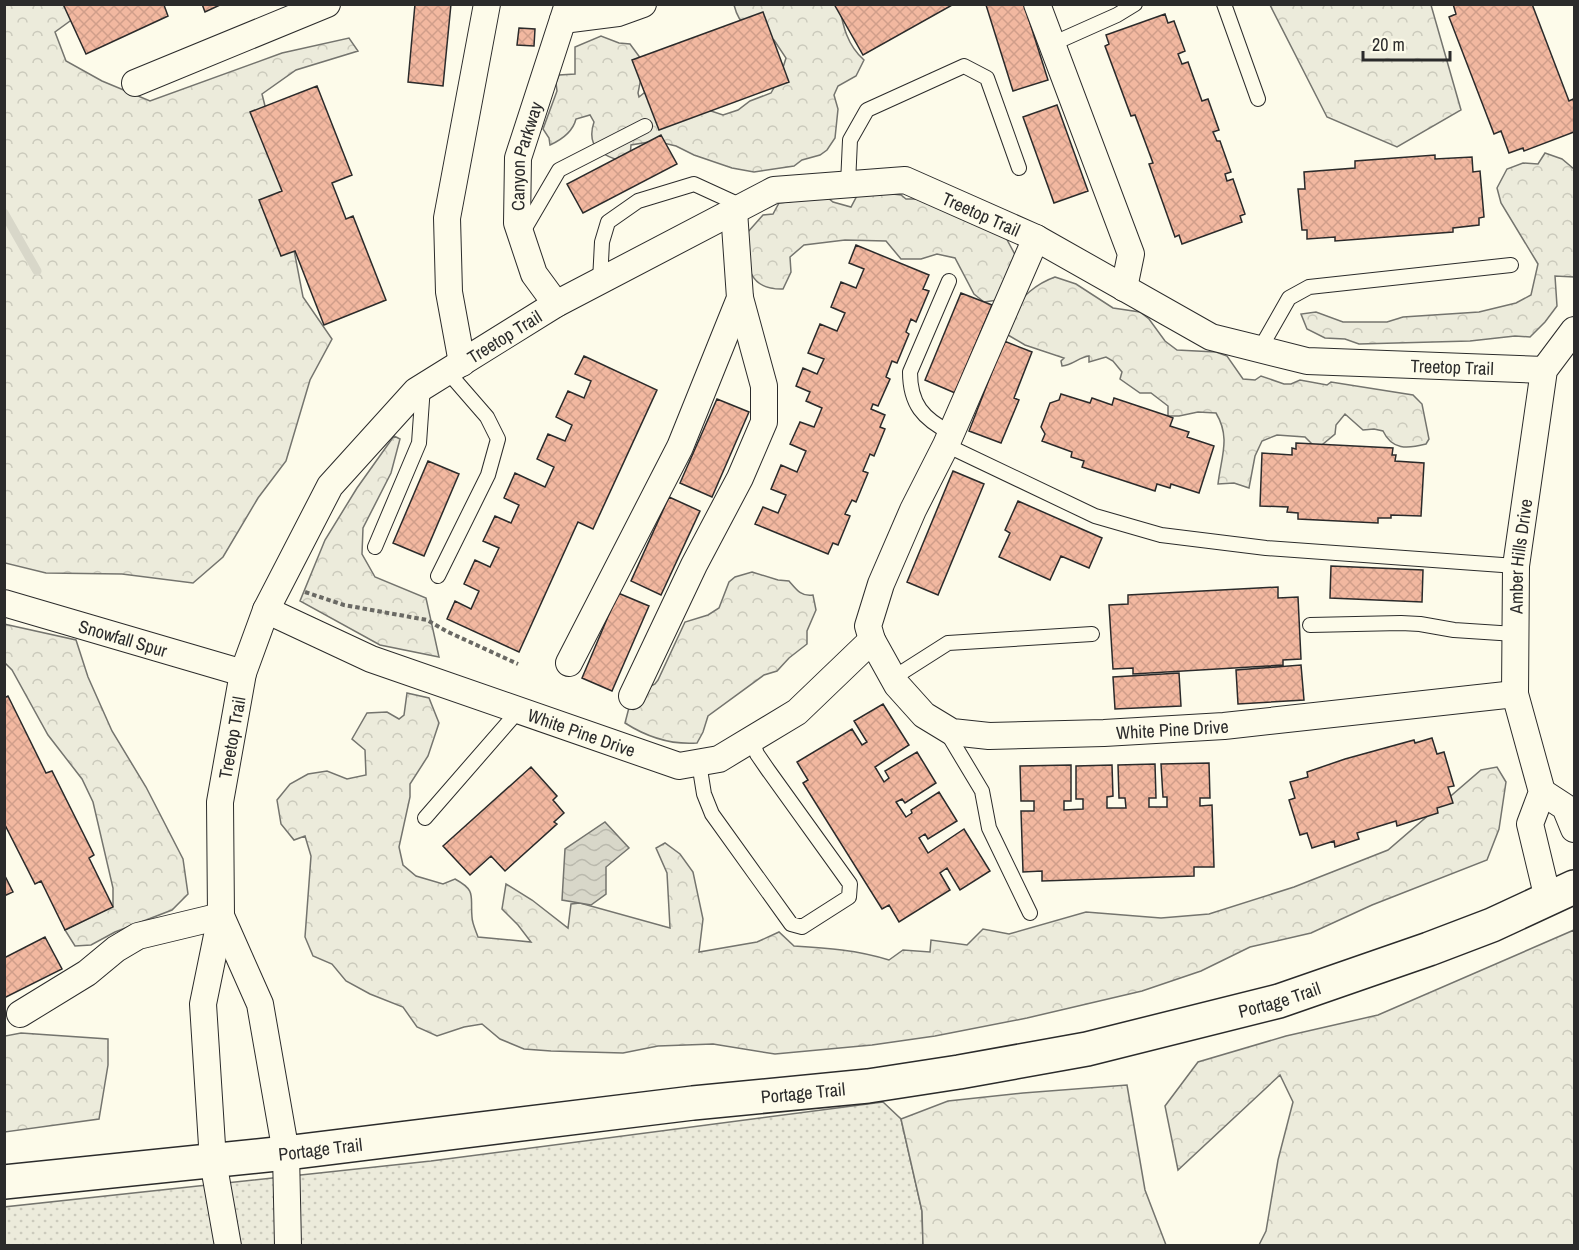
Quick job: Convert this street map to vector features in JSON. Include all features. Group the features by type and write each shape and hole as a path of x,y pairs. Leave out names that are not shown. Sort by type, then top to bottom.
{"main road":[{"name":"Portage Trail","path":"4,1182 286,1153 693,1103 868,1086 1087,1049 1279,1001 1492,925 1561,893"}],"street":[{"path":"135,83 327,4"},
{"path":"455,367 449,292 447,218 487,4"},
{"path":"565,12 618,13 643,4"},
{"path":"1037,4 1131,254 1124,288"},
{"name":"Canyon Parkway","path":"556,304 534,274 518,224 518,158 565,12"},
{"name":"Treetop Trail","path":"228,1245 213,1161 203,1004 221,916 220,802 243,673 272,599 330,486 423,386 556,304 774,189 905,180 1036,238 1211,337 1307,361 1544,370"},
{"path":"632,696 694,565 740,478 764,422 764,386 740,298 738,209"},
{"path":"872,640 868,626 881,584 913,510 949,439 1036,238"},
{"path":"570,663 681,447 740,298"},
{"name":"Amber Hills Drive","path":"1542,792 1515,694 1516,566 1544,370 1575,330"},
{"name":"White Pine Drive","path":"272,599 371,659 679,766 719,759 797,712 872,640 897,685 924,715 952,732 988,736 1115,733 1224,726 1515,694"},
{"name":"Snowfall Spur","path":"4,603 243,673"},
{"path":"1561,893 1530,824 1542,792 1565,807 1575,830"},
{"path":"20,1014 87,973 116,949 138,936 221,916"},
{"name":"Treetop Trail","path":"221,916 260,1004 286,1153 288,1245"}],"lane":[{"path":"1052,44 1117,15 1135,4"},
{"path":"1224,4 1258,99"},
{"path":"848,184 850,140 867,110 964,66 987,78 1019,168"},
{"path":"521,235 559,170 645,126"},
{"path":"600,281 602,242 608,222 638,201 694,184 738,209"},
{"path":"1260,349 1289,298 1309,287 1511,265"},
{"path":"949,281 910,372 910,388 916,405 949,439 1095,516 1161,535 1266,548 1516,566"},
{"path":"438,576 488,475 498,439 487,417 455,367"},
{"path":"375,547 419,443 423,386"},
{"path":"1310,625 1401,623 1454,630 1515,634"},
{"path":"893,678 948,643 1092,634"},
{"path":"425,818 519,710"},
{"path":"944,727 982,791 989,828 1030,913"},
{"path":"699,763 704,794 712,814 791,924 802,927 849,897 850,884 757,754 752,740"}],"path":[{"path":"272,599 302,591 344,605 427,620 518,664"}],"green space":[{"path":"5,5 92,5 55,32 66,61 102,81 150,101 282,53 349,38 358,51 296,70 262,94 303,297 332,339 310,380 286,461 258,498 223,557 193,583 122,574 46,573 5,563"},
{"path":"734,5 839,5 850,42 864,60 856,76 838,86 834,95 838,109 835,138 827,150 820,155 802,160 794,166 754,172 732,168 676,146 655,141 631,145 630,157 626,163 604,154 594,145 592,131 594,122 590,115 576,119 566,135 550,145 549,138 543,129 557,91 556,83 559,75 575,74 575,47 601,36 619,43 630,44 644,63 639,97 654,85 702,108 723,115 771,93 780,77 786,58 774,40 753,33 743,24"},
{"path":"1270,5 1431,5 1461,110 1397,147 1327,117"},
{"path":"1545,153 1562,159 1574,169 1574,277 1555,276 1557,306 1530,337 1359,344 1345,339 1325,338 1307,329 1301,314 1316,312 1343,322 1387,322 1403,317 1479,312 1516,303 1531,295 1538,264 1501,203 1497,188 1507,169 1523,163 1538,164"},
{"path":"860,190 917,199 1005,236 1019,262 998,300 984,302 974,294 955,258 937,254 921,259 901,259 886,241 845,240 804,245 790,257 791,272 783,289 761,285 755,279 748,264 747,233 763,215 773,214 779,203 827,197 833,202 851,207"},
{"path":"1055,277 1076,284 1113,308 1140,312 1149,319 1165,341 1177,350 1216,352 1227,356 1243,379 1255,380 1261,376 1284,384 1300,380 1327,385 1331,382 1413,395 1422,404 1429,439 1426,444 1413,447 1396,445 1383,431 1363,430 1345,414 1336,425 1335,434 1317,449 1305,437 1277,435 1262,441 1255,456 1249,488 1234,483 1218,484 1224,439 1221,422 1216,413 1198,412 1168,416 1168,406 1151,393 1140,393 1120,379 1122,372 1113,361 1106,357 1089,362 1089,356 1062,366 1061,361 1064,358 1025,345 1008,335 1011,317 1019,302 1036,287"},
{"path":"394,436 400,439 391,473 363,528 362,554 375,577 426,598 439,657 380,645 300,601 325,540 357,488"},
{"path":"752,572 789,581 802,594 813,595 816,610 807,631 807,644 777,671 764,675 708,716 697,743 678,743 660,739 625,723 632,696 655,684 658,680 685,622 708,615 719,608 729,582 735,577"},
{"path":"4,624 76,640 88,677 112,731 146,787 183,859 188,894 172,910 115,932 91,945 75,946 65,930 113,906 113,888 93,802 82,779 48,735 12,670 5,663"},
{"path":"407,693 429,698 439,723 428,756 410,784 410,797 399,847 403,865 416,876 443,884 455,879 467,887 471,895 472,919 478,937 531,942 502,909 506,884 532,900 568,928 571,904 580,903 670,928 667,873 656,848 665,843 680,854 693,872 703,919 699,952 757,942 779,932 794,946 854,952 889,960 903,950 930,952 931,940 967,945 983,929 1009,934 1086,912 1161,918 1209,914 1294,887 1388,850 1481,770 1497,767 1506,782 1499,829 1487,860 1372,905 1311,933 1250,947 1201,971 1142,991 1027,1018 935,1036 872,1045 775,1054 713,1044 658,1046 623,1053 524,1049 500,1039 482,1024 437,1036 417,1027 403,1007 370,994 346,981 332,964 313,956 305,937 311,856 305,836 294,840 281,824 277,800 290,784 308,774 327,771 347,779 366,775 365,750 352,739 367,713 387,712 399,719 404,715"},
{"path":"1574,930 1574,1245 1259,1245 1266,1231 1278,1160 1293,1102 1280,1075 1178,1170 1165,1106 1198,1062 1286,1036 1378,1015"},
{"path":"21,1033 108,1039 108,1065 99,1119 5,1132 5,1036"},
{"path":"1127,1085 1145,1190 1166,1245 923,1245 922,1211 901,1119 948,1101"},
{"path":"883,1102 901,1119 922,1211 923,1245 5,1246 4,1207 431,1161"}],"water":[{"path":"605,822 629,848 606,867 606,894 591,905 562,900 565,849"}],"building":[{"path":"63,4 165,4 168,16 86,54"},
{"path":"202,4 222,4 205,12"},
{"path":"415,4 451,4 443,86 408,82"},
{"path":"834,4 954,4 863,55"},
{"path":"1024,4 1048,80 1013,91 986,5"},
{"path":"1453,4 1532,4 1569,101 1573,99 1574,132 1524,151 1523,148 1509,153 1501,131 1494,134 1449,17 1456,14"},
{"path":"763,12 789,82 659,130 632,60"},
{"path":"1165,14 1168,23 1174,21 1185,51 1178,54 1182,64 1188,62 1202,101 1208,99 1219,130 1213,132 1217,141 1220,141 1231,172 1225,174 1227,181 1233,179 1245,214 1240,216 1242,222 1182,244 1179,235 1175,237 1149,164 1153,163 1135,115 1131,116 1105,46 1109,44 1106,35"},
{"path":"519,28 535,29 534,46 517,45"},
{"path":"317,86 352,175 332,183 346,219 353,216 386,300 324,325 295,251 281,256 259,200 282,191 250,112"},
{"path":"1057,105 1088,191 1054,203 1023,117"},
{"path":"661,135 677,164 583,213 567,184"},
{"path":"1435,155 1435,159 1472,157 1473,172 1480,171 1484,217 1479,218 1479,225 1453,228 1453,232 1335,241 1335,237 1307,239 1307,230 1302,230 1298,189 1305,189 1304,172 1355,168 1355,161"},
{"path":"856,245 929,275 923,289 929,291 916,322 911,319 906,332 909,334 897,363 892,361 886,377 890,379 878,406 873,404 871,409 885,415 880,427 885,429 874,456 870,454 863,471 868,473 856,502 852,500 845,514 850,516 838,545 833,543 828,554 755,524 763,507 778,513 786,495 771,489 781,465 797,472 806,451 790,444 800,422 814,427 822,408 806,401 810,392 796,386 803,368 817,374 824,359 808,353 820,324 837,331 845,313 831,307 841,282 856,288 864,269 849,263"},
{"path":"961,293 992,305 955,393 925,380"},
{"path":"1004,341 1032,352 1014,398 1019,400 1001,443 969,431"},
{"path":"584,356 657,390 593,529 578,522 519,652 447,619 455,601 471,609 479,591 464,584 475,560 490,567 499,548 483,541 495,516 511,523 519,505 504,498 515,473 545,487 554,467 537,459 548,434 565,441 572,425 556,417 568,391 584,398 591,381 575,374"},
{"path":"1061,394 1090,403 1092,398 1112,405 1114,398 1168,416 1173,418 1170,426 1189,432 1187,437 1214,446 1199,493 1171,484 1170,488 1157,484 1155,491 1082,467 1084,461 1071,457 1072,452 1042,441 1045,434 1041,427 1050,403 1059,400"},
{"path":"717,399 749,412 712,497 680,483"},
{"path":"1296,443 1393,448 1392,455 1396,455 1395,461 1424,463 1421,516 1391,515 1391,518 1378,518 1378,523 1298,519 1298,513 1287,512 1288,507 1260,506 1262,453 1292,455 1292,448 1296,449"},
{"path":"428,461 459,474 424,556 393,543"},
{"path":"953,471 984,484 938,595 907,582"},
{"path":"669,497 700,511 661,595 631,581"},
{"path":"1018,501 1102,538 1089,568 1061,556 1050,580 999,557 1010,533 1005,530"},
{"path":"1331,566 1423,570 1422,602 1330,598"},
{"path":"1278,587 1278,598 1298,597 1301,659 1283,660 1283,665 1133,674 1133,668 1113,669 1109,605 1128,604 1128,595"},
{"path":"618,593 649,606 612,691 582,678"},
{"path":"1301,665 1304,700 1238,704 1236,670"},
{"path":"1179,673 1181,706 1115,709 1113,677"},
{"path":"8,696 46,773 52,771 94,855 89,858 113,907 65,930 41,881 35,884 4,823 4,698"},
{"path":"883,704 909,745 875,767 884,782 889,778 885,771 917,752 936,783 905,803 902,799 896,802 906,817 912,813 911,810 939,792 957,821 928,839 925,834 919,838 928,853 964,829 990,871 960,890 947,868 940,873 950,890 899,922 889,905 882,909 803,783 808,780 797,762 852,729 862,745 867,742 854,721"},
{"path":"1432,738 1437,754 1444,752 1454,786 1448,787 1453,803 1437,808 1438,813 1397,826 1396,821 1357,833 1359,839 1335,847 1334,841 1312,848 1307,833 1300,835 1289,800 1295,798 1290,782 1308,777 1307,772 1345,759 1414,740 1415,743"},
{"path":"1209,763 1210,798 1200,798 1200,806 1212,805 1214,867 1194,867 1194,876 1042,881 1042,871 1023,872 1021,811 1034,811 1034,801 1021,801 1020,766 1071,765 1071,801 1064,801 1064,810 1083,809 1083,799 1076,799 1076,766 1112,765 1113,796 1107,797 1107,808 1126,808 1125,798 1119,798 1118,765 1155,764 1156,798 1149,798 1149,807 1167,807 1167,797 1163,797 1161,764"},
{"path":"531,767 557,796 553,800 564,813 554,822 557,824 505,871 491,856 470,875 443,846"},
{"path":"4,874 13,892 4,896"},
{"path":"45,937 62,969 4,998 4,958"}],"waterway":[{"path":"4,213 37,271"}]}
